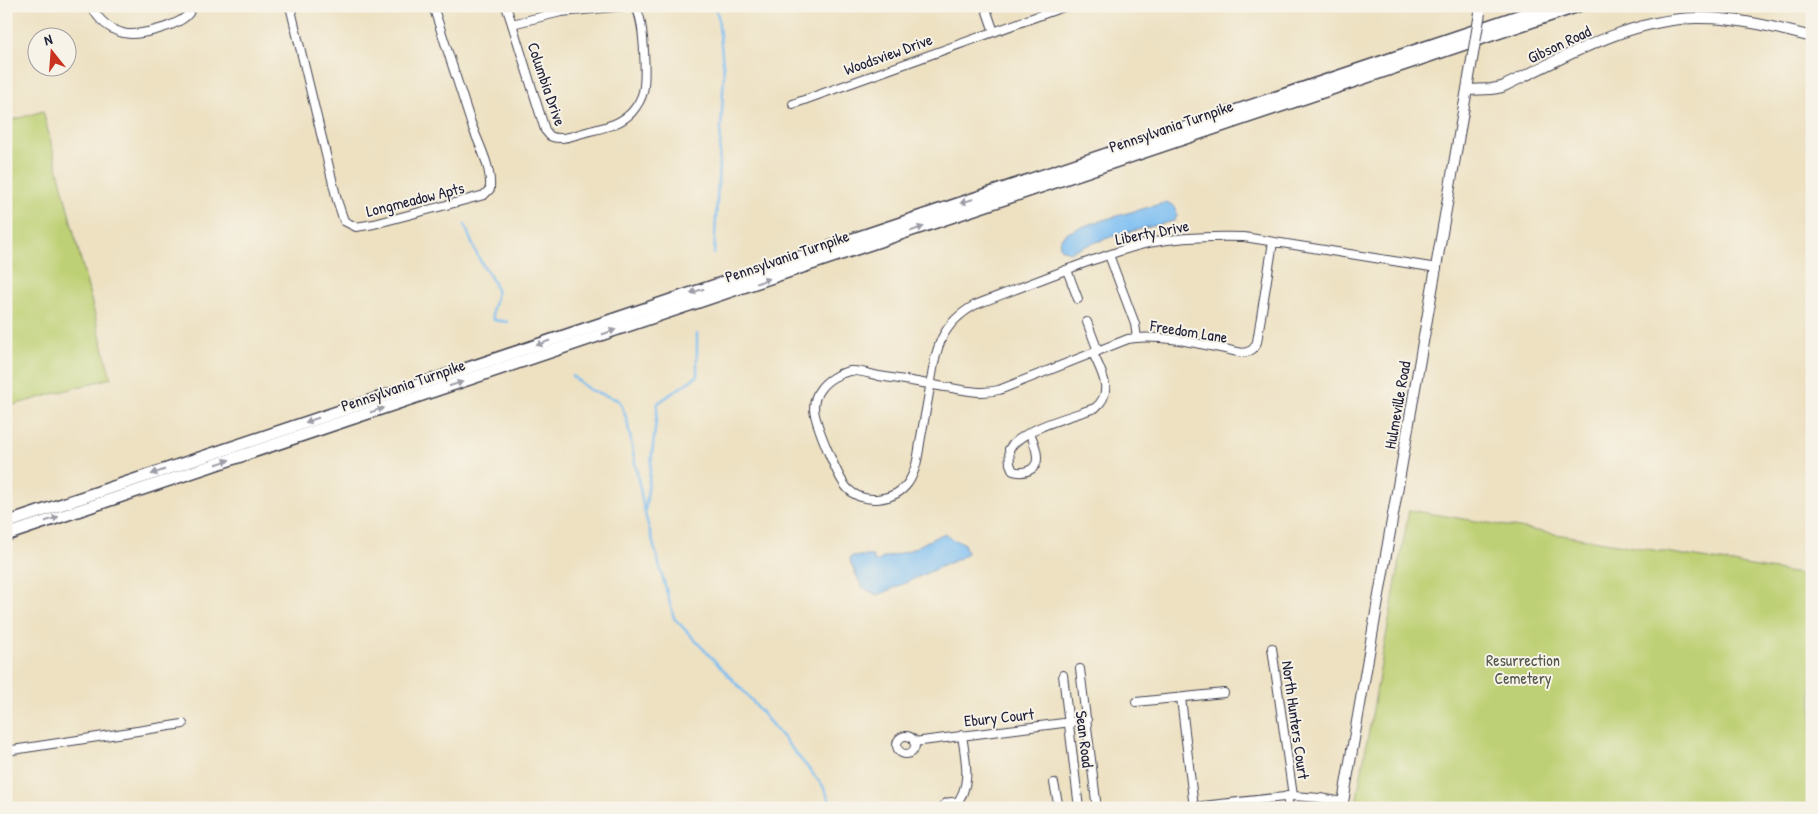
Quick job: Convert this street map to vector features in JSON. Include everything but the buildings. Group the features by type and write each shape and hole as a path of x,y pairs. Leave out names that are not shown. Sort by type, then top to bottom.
{"highway":[{"name":"Pennsylvania Turnpike","path":"6,523 1548,6"},
{"name":"Pennsylvania Turnpike","path":"6,535 1578,6"}],"main road":[{"name":"Hulmeville Road","path":"1342,805 1481,9"},
{"name":"Gibson Road","path":"1467,90 1502,87 1604,40 1631,30 1673,21 1694,18 1734,20 1772,27 1812,38"}],"street":[{"path":"91,6 100,20 112,29 130,35 152,31 173,24 188,14 192,6"},
{"name":"Longmeadow Apts","path":"290,6 337,200 344,221 356,227 477,198 484,195 490,189 489,176 483,155 471,125 433,6"},
{"name":"Columbia Drive","path":"506,6 547,134 560,139 617,123 630,114 640,100 644,83 644,51 639,16 637,8 634,6"},
{"name":"Columbia Drive","path":"512,24 553,13 626,6"},
{"path":"985,6 994,32"},
{"name":"Woodsview Drive","path":"793,104 1066,6"},
{"name":"Liberty Drive","path":"930,384 852,371 836,376 820,389 815,397 817,423 847,488 857,495 879,499 896,494 909,482 916,467 937,349 949,328 963,312 975,305 1067,270 1149,243 1196,237 1244,237 1437,268"},
{"name":"Freedom Lane","path":"930,384 986,393 999,390 1137,338 1161,338 1243,353 1254,349 1257,342 1273,242"},
{"path":"1109,255 1135,324 1137,338"},
{"path":"1067,270 1078,299"},
{"path":"1030,433 1038,458 1036,463 1033,468 1026,472 1013,471 1010,464 1010,449 1023,436 1030,433 1095,408 1102,402 1106,393 1105,386 1087,322"},
{"name":"North Hunters Court","path":"1272,648 1290,796 1288,808"},
{"path":"1080,669 1096,801"},
{"name":"Sean Road","path":"1063,675 1079,808"},
{"path":"1136,702 1224,693"},
{"path":"1180,698 1194,807"},
{"name":"Ebury Court","path":"914,742 1087,720"},
{"path":"6,751 183,724"},
{"path":"942,808 945,803 949,802 956,806 963,795 966,777 962,735"},
{"path":"1054,783 1059,808"},
{"path":"1184,808 1290,796 1320,798 1342,805"}],"green space":[{"path":"43,111 111,378 6,407 6,122"},
{"name":"Resurrection Cemetery","path":"1409,510 1812,576 1812,808 1355,808"}],"water":[{"path":"1167,202 1176,208 1177,216 1174,221 1116,235 1069,252 1060,248 1062,237 1080,228"},
{"path":"945,534 954,540 964,543 967,553 962,557 877,595 862,587 851,564 850,558 852,556 873,556 874,561 877,562 883,558 908,551"}],"waterway":[{"path":"714,254 724,74 718,16 715,6"},
{"path":"465,225 476,253 495,286 497,294 492,316 494,320 508,322"},
{"path":"697,334 697,376 658,403 645,514 674,618 748,696 823,786 833,808"},
{"path":"572,376 590,390 618,400 621,404 627,420 644,510"}]}
